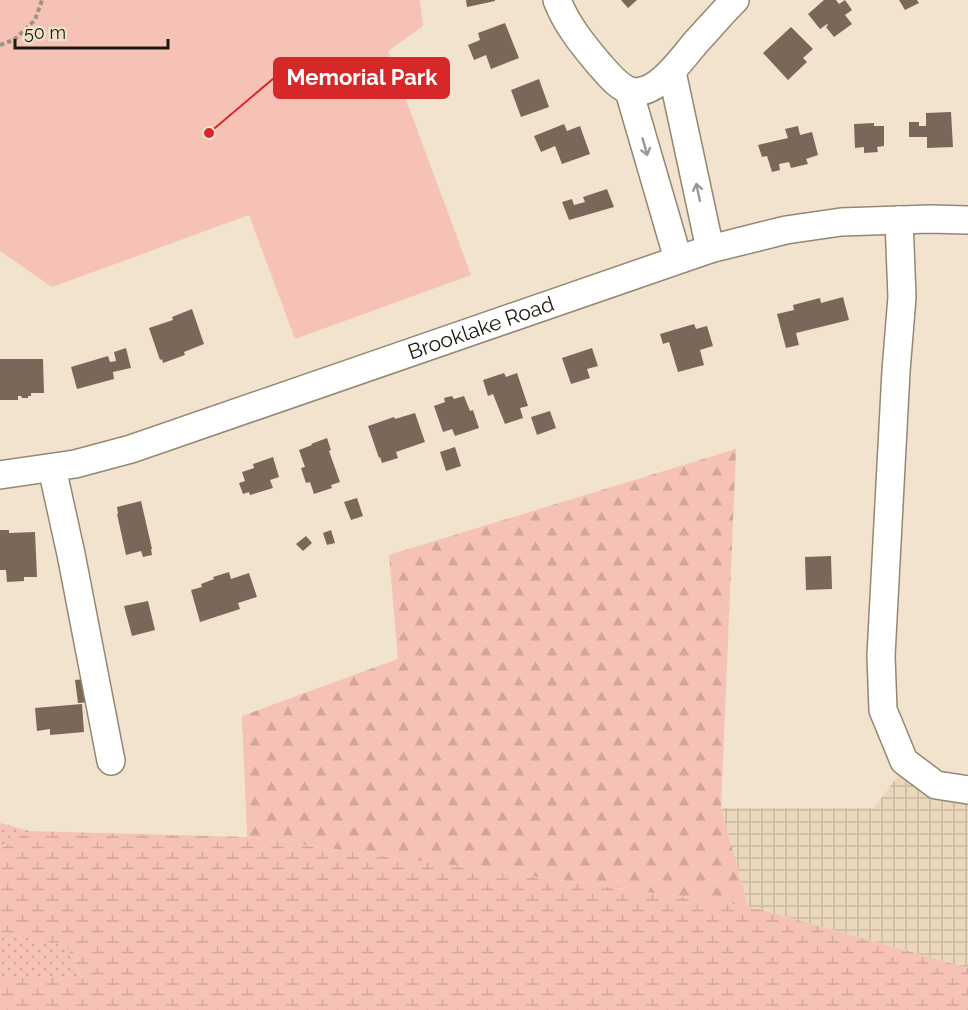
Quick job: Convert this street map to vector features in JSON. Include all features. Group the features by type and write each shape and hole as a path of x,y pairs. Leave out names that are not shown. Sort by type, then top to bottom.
{"street":[{"path":"557,0 571,27 588,51 617,82 629,91 639,92 650,88 672,72 735,0"},
{"path":"672,72 710,249"},
{"path":"629,91 678,259"},
{"path":"900,220 902,297 895,383 881,656 884,710 904,761 936,785 968,790"},
{"name":"Brooklake Road","path":"0,475 75,464 130,449 710,249 786,230 841,222 968,220"},
{"path":"52,468 111,761"}],"path":[{"path":"0,45 14,40 35,20 42,0"}],"shaded area":[{"path":"903,769 968,785 968,968 748,906 721,808 874,808"}],"green space":[{"path":"0,0 420,0 423,26 388,51 471,275 295,339 249,215 52,287 0,251"},
{"path":"736,449 721,808 748,906 247,837 242,716 398,659 389,555"},
{"path":"0,823 30,831 0,849"},
{"path":"30,831 247,837 748,906 968,968 968,1010 0,1010 0,976 83,979 66,946 0,932 0,849"},
{"path":"0,932 66,946 83,980 0,976"}],"building":[{"path":"466,0 495,0 495,1 467,7"},
{"path":"621,0 637,0 628,8"},
{"path":"824,0 836,0 839,4 845,0 852,10 845,15 852,24 834,37 826,27 827,24 820,29 808,14"},
{"path":"899,0 917,0 919,3 905,10"},
{"path":"505,23 519,58 491,69 486,55 474,60 468,45 480,40 478,33"},
{"path":"791,27 813,49 803,58 807,62 788,80 763,53"},
{"path":"539,79 549,107 521,117 511,90"},
{"path":"951,112 953,147 927,148 927,137 909,137 909,122 919,122 919,126 926,126 926,113"},
{"path":"874,123 874,126 884,126 884,146 877,147 878,152 864,153 864,147 855,148 854,124"},
{"path":"564,124 567,131 580,126 590,154 562,164 555,146 541,152 534,136"},
{"path":"798,126 800,135 812,132 818,155 806,159 808,164 791,168 789,162 779,164 780,170 772,172 767,156 762,157 758,145 788,138 785,129"},
{"path":"607,189 614,207 569,220 562,202 572,199 574,205 585,202 583,197"},
{"path":"843,297 849,320 796,333 799,345 786,348 777,314 794,310 793,305 820,298 821,303"},
{"path":"192,309 204,344 184,352 185,355 163,363 149,328 173,320 172,317"},
{"path":"694,324 696,329 707,326 713,346 700,350 704,365 678,372 669,342 663,344 660,334"},
{"path":"126,348 131,368 113,372 114,379 77,389 71,367 108,356 110,362 116,361 114,352"},
{"path":"592,348 598,366 587,369 590,378 571,384 562,358"},
{"path":"0,359 43,359 44,393 31,393 28,398 18,396 18,400 0,400"},
{"path":"504,373 506,377 517,373 528,406 520,408 523,418 505,424 493,394 488,396 483,380"},
{"path":"452,396 454,399 464,396 470,411 473,410 479,428 455,436 452,429 443,432 434,406 445,402 444,398"},
{"path":"550,411 556,428 537,435 531,417"},
{"path":"415,413 425,442 396,452 398,458 382,463 368,426"},
{"path":"327,438 340,482 331,485 332,488 314,494 310,482 306,483 301,468 305,467 299,450"},
{"path":"455,447 461,466 446,471 440,452"},
{"path":"273,457 279,477 270,480 273,488 250,495 249,492 243,494 239,483 245,481 242,472 254,468 253,464"},
{"path":"357,498 363,516 351,520 344,502"},
{"path":"141,501 152,555 143,557 141,551 126,555 117,507"},
{"path":"0,530 9,530 9,533 35,532 37,577 24,577 24,581 7,582 6,570 0,570"},
{"path":"331,530 335,543 327,545 323,533"},
{"path":"306,536 312,543 303,551 296,544"},
{"path":"831,556 832,589 806,590 805,557"},
{"path":"229,572 231,579 249,573 257,597 238,603 240,609 200,622 191,590 202,587 201,584 214,579 213,577"},
{"path":"148,601 155,630 132,636 124,606"},
{"path":"86,679 89,702 78,703 75,680"},
{"path":"82,704 84,732 50,735 50,729 37,731 35,708"}],"place":[{"name":"Memorial Park","path":"209,133"}]}
